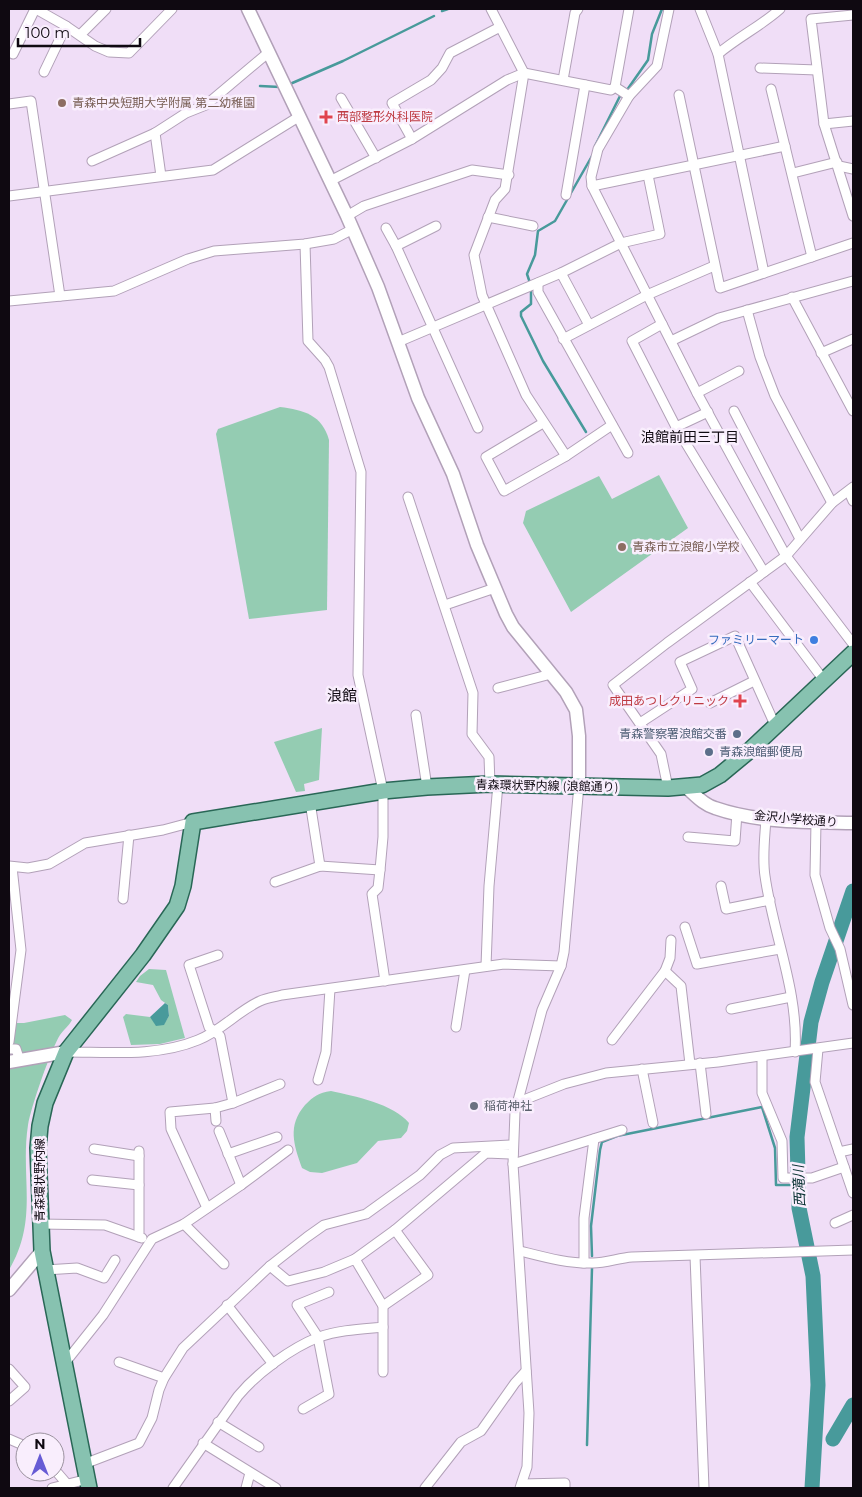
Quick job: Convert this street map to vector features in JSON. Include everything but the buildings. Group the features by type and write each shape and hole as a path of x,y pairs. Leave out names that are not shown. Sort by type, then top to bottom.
{"main road":[{"name":"青森環状野内線 (浪館通り)","path":"193,822 383,790 494,784 579,784 687,788 710,782 720,775 853,653"},
{"name":"青森環状野内線","path":"87,1477 42,1251 38,1148 40,1126 46,1103 66,1052 172,917 181,897 193,822"}],"street":[{"path":"13,54 36,9 66,26 95,46 109,52 129,53 172,9"},
{"path":"80,35 106,9"},
{"path":"248,9 347,216 378,287 418,398 453,474 495,588 513,626 566,692 576,710 579,736 579,784 564,952 561,966 542,1010 516,1103 512,1150 529,1413 527,1467 521,1486 565,1483 565,1488"},
{"path":"563,80 575,13 578,9"},
{"path":"615,87 627,9"},
{"path":"669,9 657,66 629,96 598,150 591,177 592,186 697,393 786,556 853,644"},
{"path":"700,9 718,54 764,273"},
{"path":"718,54 739,36 764,23 780,9"},
{"path":"495,10 500,27 524,73 506,189 495,200 474,255 485,305 526,395 542,423 566,456"},
{"path":"853,16 812,19 824,124 853,216"},
{"path":"44,72 66,26"},
{"path":"412,139 392,103 431,80 442,68 450,53 500,27"},
{"path":"92,161 155,133 186,113 206,106 268,52"},
{"path":"760,68 817,70"},
{"path":"330,180 412,139 507,80 524,73 611,90 615,87"},
{"path":"566,194 586,85"},
{"path":"615,87 629,96"},
{"path":"771,89 812,256"},
{"path":"680,95 720,288 853,243"},
{"path":"341,98 376,158"},
{"path":"9,104 31,102 60,296"},
{"path":"9,196 214,170 300,116"},
{"path":"824,124 853,121"},
{"path":"155,133 161,176"},
{"path":"592,186 785,146"},
{"path":"793,173 838,164 853,169"},
{"path":"347,216 364,206 472,170 509,175"},
{"path":"398,342 561,273 621,243 660,234 648,175"},
{"path":"488,217 533,226"},
{"path":"396,246 436,226"},
{"path":"386,228 396,246 478,428"},
{"path":"9,299 114,291 188,259 214,251 305,244 334,238 353,229"},
{"path":"305,244 308,341 329,367 361,472 358,675 383,790 383,837 380,870 378,888 372,894 385,981"},
{"path":"563,339 647,295 714,266"},
{"path":"561,273 589,325"},
{"path":"671,341 719,318 853,281"},
{"path":"533,285 628,453"},
{"path":"792,297 820,353 853,411"},
{"path":"747,310 760,357 775,396 832,503"},
{"path":"662,324 632,341 676,427 764,572"},
{"path":"820,353 853,339"},
{"path":"697,393 739,371"},
{"path":"734,411 800,540"},
{"path":"676,427 708,412"},
{"path":"542,423 486,457 504,491 566,456 612,425"},
{"path":"668,788 660,754 613,685 786,556 832,503 851,489 853,501"},
{"path":"408,497 473,693 472,734 489,757 494,784 486,966"},
{"path":"750,582 823,679"},
{"path":"445,605 495,588"},
{"path":"640,723 692,689 680,662 735,636 775,725"},
{"path":"498,688 551,674"},
{"path":"710,703 754,681"},
{"path":"416,714 427,787"},
{"name":"金沢小学校通り","path":"687,788 702,802 714,808 737,813 766,818 853,823"},
{"path":"310,802 320,866"},
{"path":"688,837 735,841 737,813"},
{"path":"766,818 764,874 791,997 797,1052"},
{"path":"9,1042 10,1019 20,950 12,899 10,867 28,868 49,864 85,843 193,822"},
{"path":"816,822 814,875 830,928 840,949 853,1005"},
{"path":"123,899 129,835"},
{"path":"275,882 320,866 380,870"},
{"path":"722,886 726,909 770,900"},
{"path":"685,927 697,964 780,949"},
{"path":"612,1040 665,971 670,958 671,940"},
{"path":"218,955 189,965 209,1028 220,1036 233,1102"},
{"path":"9,1049 16,1049 15,1061 66,1052 131,1053 162,1050 197,1040 215,1032 258,1002 282,995 504,964 561,966"},
{"path":"456,1027 465,970"},
{"path":"665,971 682,986 695,1064 706,1114"},
{"path":"318,1080 326,1052 330,989"},
{"path":"731,1009 791,997"},
{"path":"516,1103 564,1084 606,1073 797,1052 853,1043"},
{"path":"816,1049 816,1082 853,1194"},
{"path":"762,1056 762,1093 782,1142 783,1178 812,1178 844,1167"},
{"path":"642,1069 653,1123"},
{"path":"207,1208 171,1128 170,1112 215,1108 280,1084"},
{"path":"215,1108 216,1122"},
{"path":"513,1164 622,1130"},
{"path":"219,1131 241,1186"},
{"path":"228,1154 277,1137"},
{"path":"584,1263 584,1218 594,1139"},
{"path":"52,1488 87,1477 138,1442 152,1418 164,1378 183,1348 270,1266 324,1225 366,1214 420,1175 440,1155 453,1148 512,1150"},
{"path":"94,1149 139,1154 139,1237"},
{"path":"40,1224 105,1225 146,1240 152,1239 184,1224 241,1186 288,1150"},
{"path":"270,1266 288,1281 324,1272 355,1259 395,1230 486,1153 512,1150"},
{"path":"839,1152 853,1150"},
{"path":"92,1180 139,1185"},
{"path":"835,1224 853,1215"},
{"path":"184,1224 224,1264"},
{"path":"383,1306 428,1275 395,1230"},
{"path":"64,1364 103,1315 152,1239"},
{"path":"520,1251 555,1260 584,1263 632,1257 853,1250"},
{"path":"9,1290 42,1251"},
{"path":"695,1256 704,1488"},
{"path":"355,1259 383,1306 383,1372"},
{"path":"45,1270 77,1268 104,1278 115,1260"},
{"path":"303,1409 329,1394 318,1337 297,1305 329,1292"},
{"path":"227,1305 273,1364"},
{"path":"172,1488 218,1422 249,1383 273,1364 318,1337 351,1330 383,1327"},
{"path":"119,1362 164,1378"},
{"path":"9,1369 25,1387 9,1401"},
{"path":"425,1488 461,1442 481,1431 515,1383 526,1371"},
{"path":"218,1422 259,1447"},
{"path":"203,1443 250,1474 276,1488"},
{"path":"246,1488 250,1474"}],"shaded area":[{"path":"280,407 304,412 317,419 329,440 327,610 249,619 216,434 218,429"},
{"path":"659,475 688,528 571,612 523,523 526,511 599,476 612,499"},
{"path":"322,728 319,780 304,784 305,791 296,792 274,742"},
{"path":"149,969 166,970 185,1038 160,1044 131,1045 123,1017 126,1014 150,1017 164,1024 169,1016 168,1005 161,1000 153,985 136,982"},
{"path":"165,1003 168,1005 169,1016 164,1025 156,1026 150,1017"},
{"path":"65,1015 72,1020 60,1035 52,1052 37,1092 28,1125 26,1144 27,1198 24,1233 9,1270 9,1023 24,1023"},
{"path":"331,1091 351,1095 394,1111 409,1123 407,1131 401,1138 378,1141 357,1163 322,1173 310,1172 302,1168 294,1136 296,1120 299,1113 311,1099 319,1094"}],"waterway":[{"path":"442,11 448,9"},
{"path":"627,90 648,60 652,34 662,9"},
{"path":"290,84 343,61 434,16"},
{"path":"260,86 280,87"},
{"path":"595,146 620,96"},
{"path":"530,283 527,274 535,255 538,231 555,221 592,156"},
{"path":"531,288 531,304 521,312 521,316 543,361 586,432"},
{"name":"西滝川","path":"812,1488 818,1385 813,1276 799,1208 797,1137 811,1022 822,982 853,891"},
{"path":"592,1256 591,1226 600,1150 602,1142 617,1136 762,1107 775,1148 776,1185 799,1185"},
{"path":"587,1445 592,1268"},
{"name":"西滝川","path":"833,1439 853,1405"}],"place":[{"name":"青森中央短期大学附属 第二幼稚園","path":"62,103"},
{"name":"西部整形外科医院","path":"326,117"},
{"name":"青森市立浪館小学校","path":"622,547"},
{"name":"ファミリーマート","path":"814,640"},
{"name":"成田あつしクリニック","path":"740,701"},
{"name":"青森警察署浪館交番","path":"737,734"},
{"name":"青森浪館郵便局","path":"709,752"},
{"name":"稲荷神社","path":"474,1106"}],"district":[{"name":"浪館前田三丁目","path":"690,437"},
{"name":"浪館","path":"342,696"}]}
